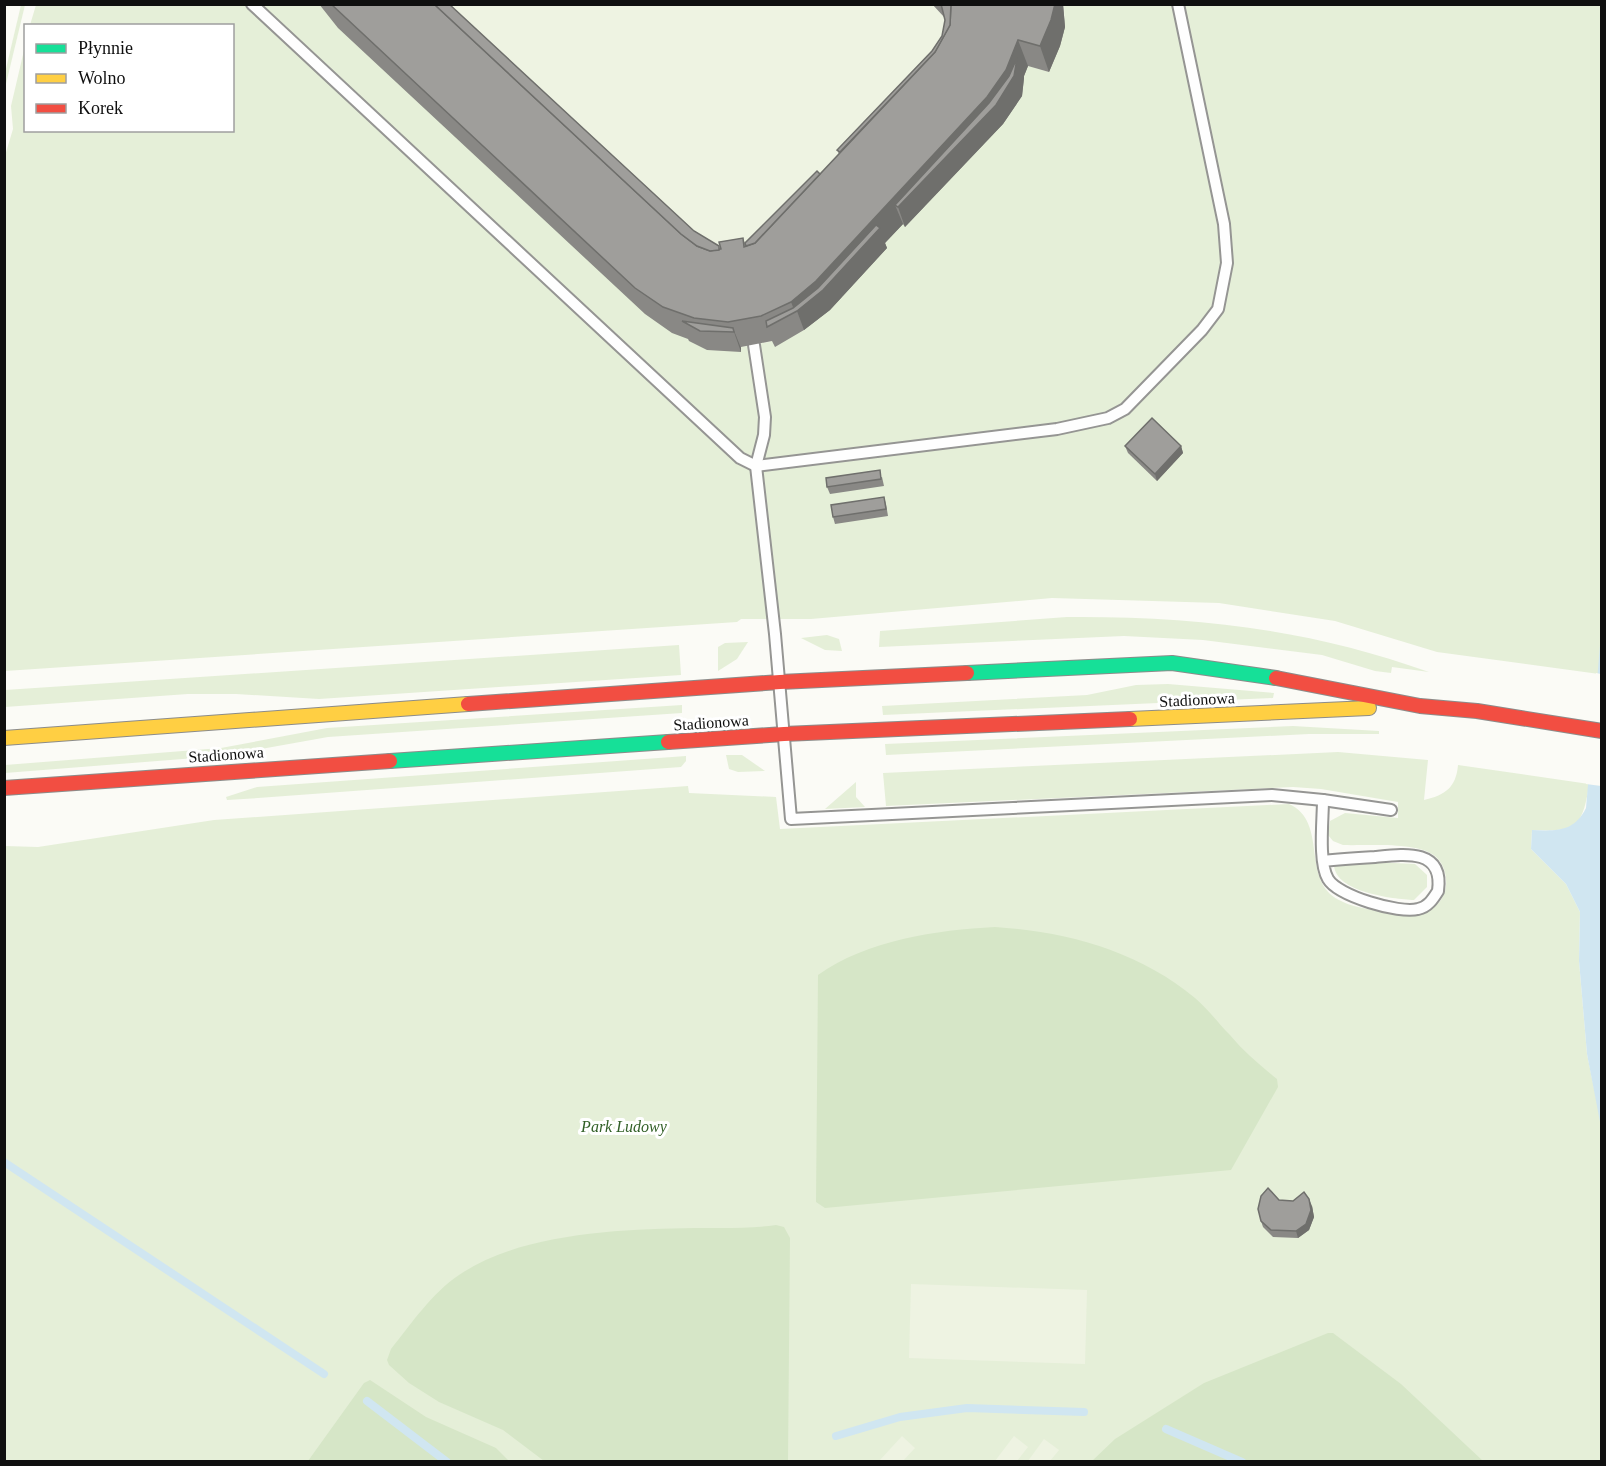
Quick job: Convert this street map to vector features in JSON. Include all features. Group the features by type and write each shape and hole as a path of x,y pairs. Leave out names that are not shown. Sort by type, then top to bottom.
{"street":[{"name":"Stadionowa","path":"4,738 102,729 780,682 1172,663 1262,675 1420,706 1477,711 1602,731"},
{"name":"Stadionowa","path":"4,788 784,734 1420,706"},
{"name":"Stadionowa","path":"15,723 102,729"}],"lane":[{"path":"252,4 740,458 756,466 1057,429 1108,418 1125,409 1202,330 1218,309 1227,263 1224,224 1178,4"},
{"path":"754,345 765,417 764,435 756,466 780,682 791,819 1272,795 1391,810"},
{"path":"1323,800 1323,861 1329,881 1342,893 1354,898 1417,909 1427,905 1438,891 1440,880 1437,871 1431,862 1414,855 1323,861"}],"green space":[{"path":"1064,4 1063,31 1049,72 1028,66 1016,96 996,123 826,307 770,342 737,348 319,5"},
{"path":"21,5 25,5 5,88 5,73"},
{"path":"36,5 1601,5 1602,634 1599,674 1437,652 1335,621 1219,603 1052,598 811,619 741,619 737,622 5,671 4,159 13,129 11,106 24,50 24,132 234,132 234,24 30,24"},
{"path":"1067,617 1160,619 1251,628 1340,645 1429,672 1392,667 1391,673 1375,671 1322,655 1203,640 1124,636 879,647 880,631"},
{"path":"827,635 839,639 842,651 825,650 801,638"},
{"path":"748,642 737,659 718,671 718,647 725,643"},
{"path":"679,645 681,675 319,699 236,694 188,694 5,707 5,690"},
{"path":"1168,684 1274,693 1273,698 883,715 882,706 1087,695 1136,685"},
{"path":"682,705 682,713 328,737 221,756 5,773 5,765 221,748 327,728"},
{"path":"1293,726 1379,731 1379,734 1309,734 886,755 885,744"},
{"name":"Park Ludowy","path":"1338,752 1428,760 1424,800 1438,796 1452,785 1458,765 1589,784 1587,799 1580,818 1567,828 1532,830 1531,849 1566,884 1580,912 1579,961 1587,1054 1602,1127 1601,1461 5,1461 5,846 38,847 214,820 688,786 689,793 776,797 780,829 1289,804 1301,812 1308,824 1320,879 1327,891 1353,906 1388,913 1409,914 1428,910 1442,897 1446,886 1444,870 1436,857 1428,852 1405,846 1343,845 1333,841 1328,835 1330,821 1345,813 1398,818 1398,802 1321,789 1293,787 886,806 883,773"},
{"path":"726,755 742,755 765,771 738,772 729,769"},
{"path":"686,756 686,761 681,767 258,798 227,800 226,797 257,787"},
{"path":"856,782 856,797 865,807 825,809"},
{"path":"1350,861 1415,864 1427,875 1427,887 1414,900 1379,896 1354,888 1337,874 1334,865"},
{"path":"995,927 1075,939 1126,956 1150,968 1195,998 1247,1053 1277,1079 1278,1087 1231,1170 825,1208 816,1202 818,975 837,963 880,945 926,934"},
{"path":"776,1225 784,1227 790,1238 788,1461 544,1461 503,1430 439,1402 409,1383 389,1365 387,1360 391,1349 414,1319 449,1282 484,1261 511,1250 572,1236 604,1232"},
{"path":"911,1284 1087,1290 1085,1364 909,1358"},
{"path":"1328,1333 1333,1333 1401,1384 1483,1461 1092,1461 1115,1439 1204,1383"},
{"path":"370,1380 426,1417 496,1448 509,1461 308,1461 364,1383"},
{"path":"902,1436 915,1448 903,1461 879,1461"},
{"path":"1014,1436 1028,1447 1017,1461 995,1461"},
{"path":"1044,1439 1059,1450 1050,1461 1028,1461"}],"water":[{"path":"1601,634 1601,1127 1587,1054 1579,961 1580,912 1566,884 1531,849 1532,830 1557,830 1570,826 1576,822 1586,808"}],"pier":[{"path":"1596,673 1601,674 1601,786 1586,784"}],"building":[{"path":"331,4 434,4 681,234 697,246 710,251 721,249 719,242 743,238 744,247 755,243 935,52 950,25 951,4 1055,4 1040,46 1018,40 1006,70 987,97 816,281 791,302 761,316 728,322 694,318 663,307 635,288"},
{"path":"434,4 449,4 694,231 719,246 719,250 710,251 697,246 681,234"},
{"path":"941,4 951,4 950,25 935,52 840,152 837,150 932,51 942,36 945,20"},
{"path":"1017,58 1014,76 996,105 898,207 895,205 989,103 1009,76"},
{"path":"817,171 820,174 755,243 746,246 745,243"},
{"path":"876,225 880,228 823,290 797,311 767,327 766,321 793,308 818,288"},
{"path":"682,321 733,328 734,332 700,331"},
{"path":"1152,418 1181,446 1155,474 1125,446"},
{"path":"880,470 881,479 827,487 826,478"},
{"path":"884,497 886,509 833,517 831,505"},
{"path":"1268,1188 1279,1200 1293,1201 1304,1192 1309,1199 1311,1210 1306,1224 1296,1231 1271,1230 1261,1221 1258,1209 1261,1196"}],"waterway":[{"path":"4,1162 324,1374"},
{"path":"367,1401 447,1462"},
{"path":"836,1436 900,1417 967,1408 1084,1412"},
{"path":"1166,1429 1242,1462"}],"traffic: fast":[{"path":"967,673 1172,663 1276,678"},
{"path":"390,761 668,742"}],"traffic: slow":[{"path":"4,738 468,704"},
{"path":"1130,719 1369,708"}],"traffic: jam":[{"path":"468,704 780,682 967,673"},
{"path":"1276,678 1420,706 1477,711 1602,731"},
{"path":"668,742 784,734 1130,719"},
{"path":"4,788 390,761"}]}
